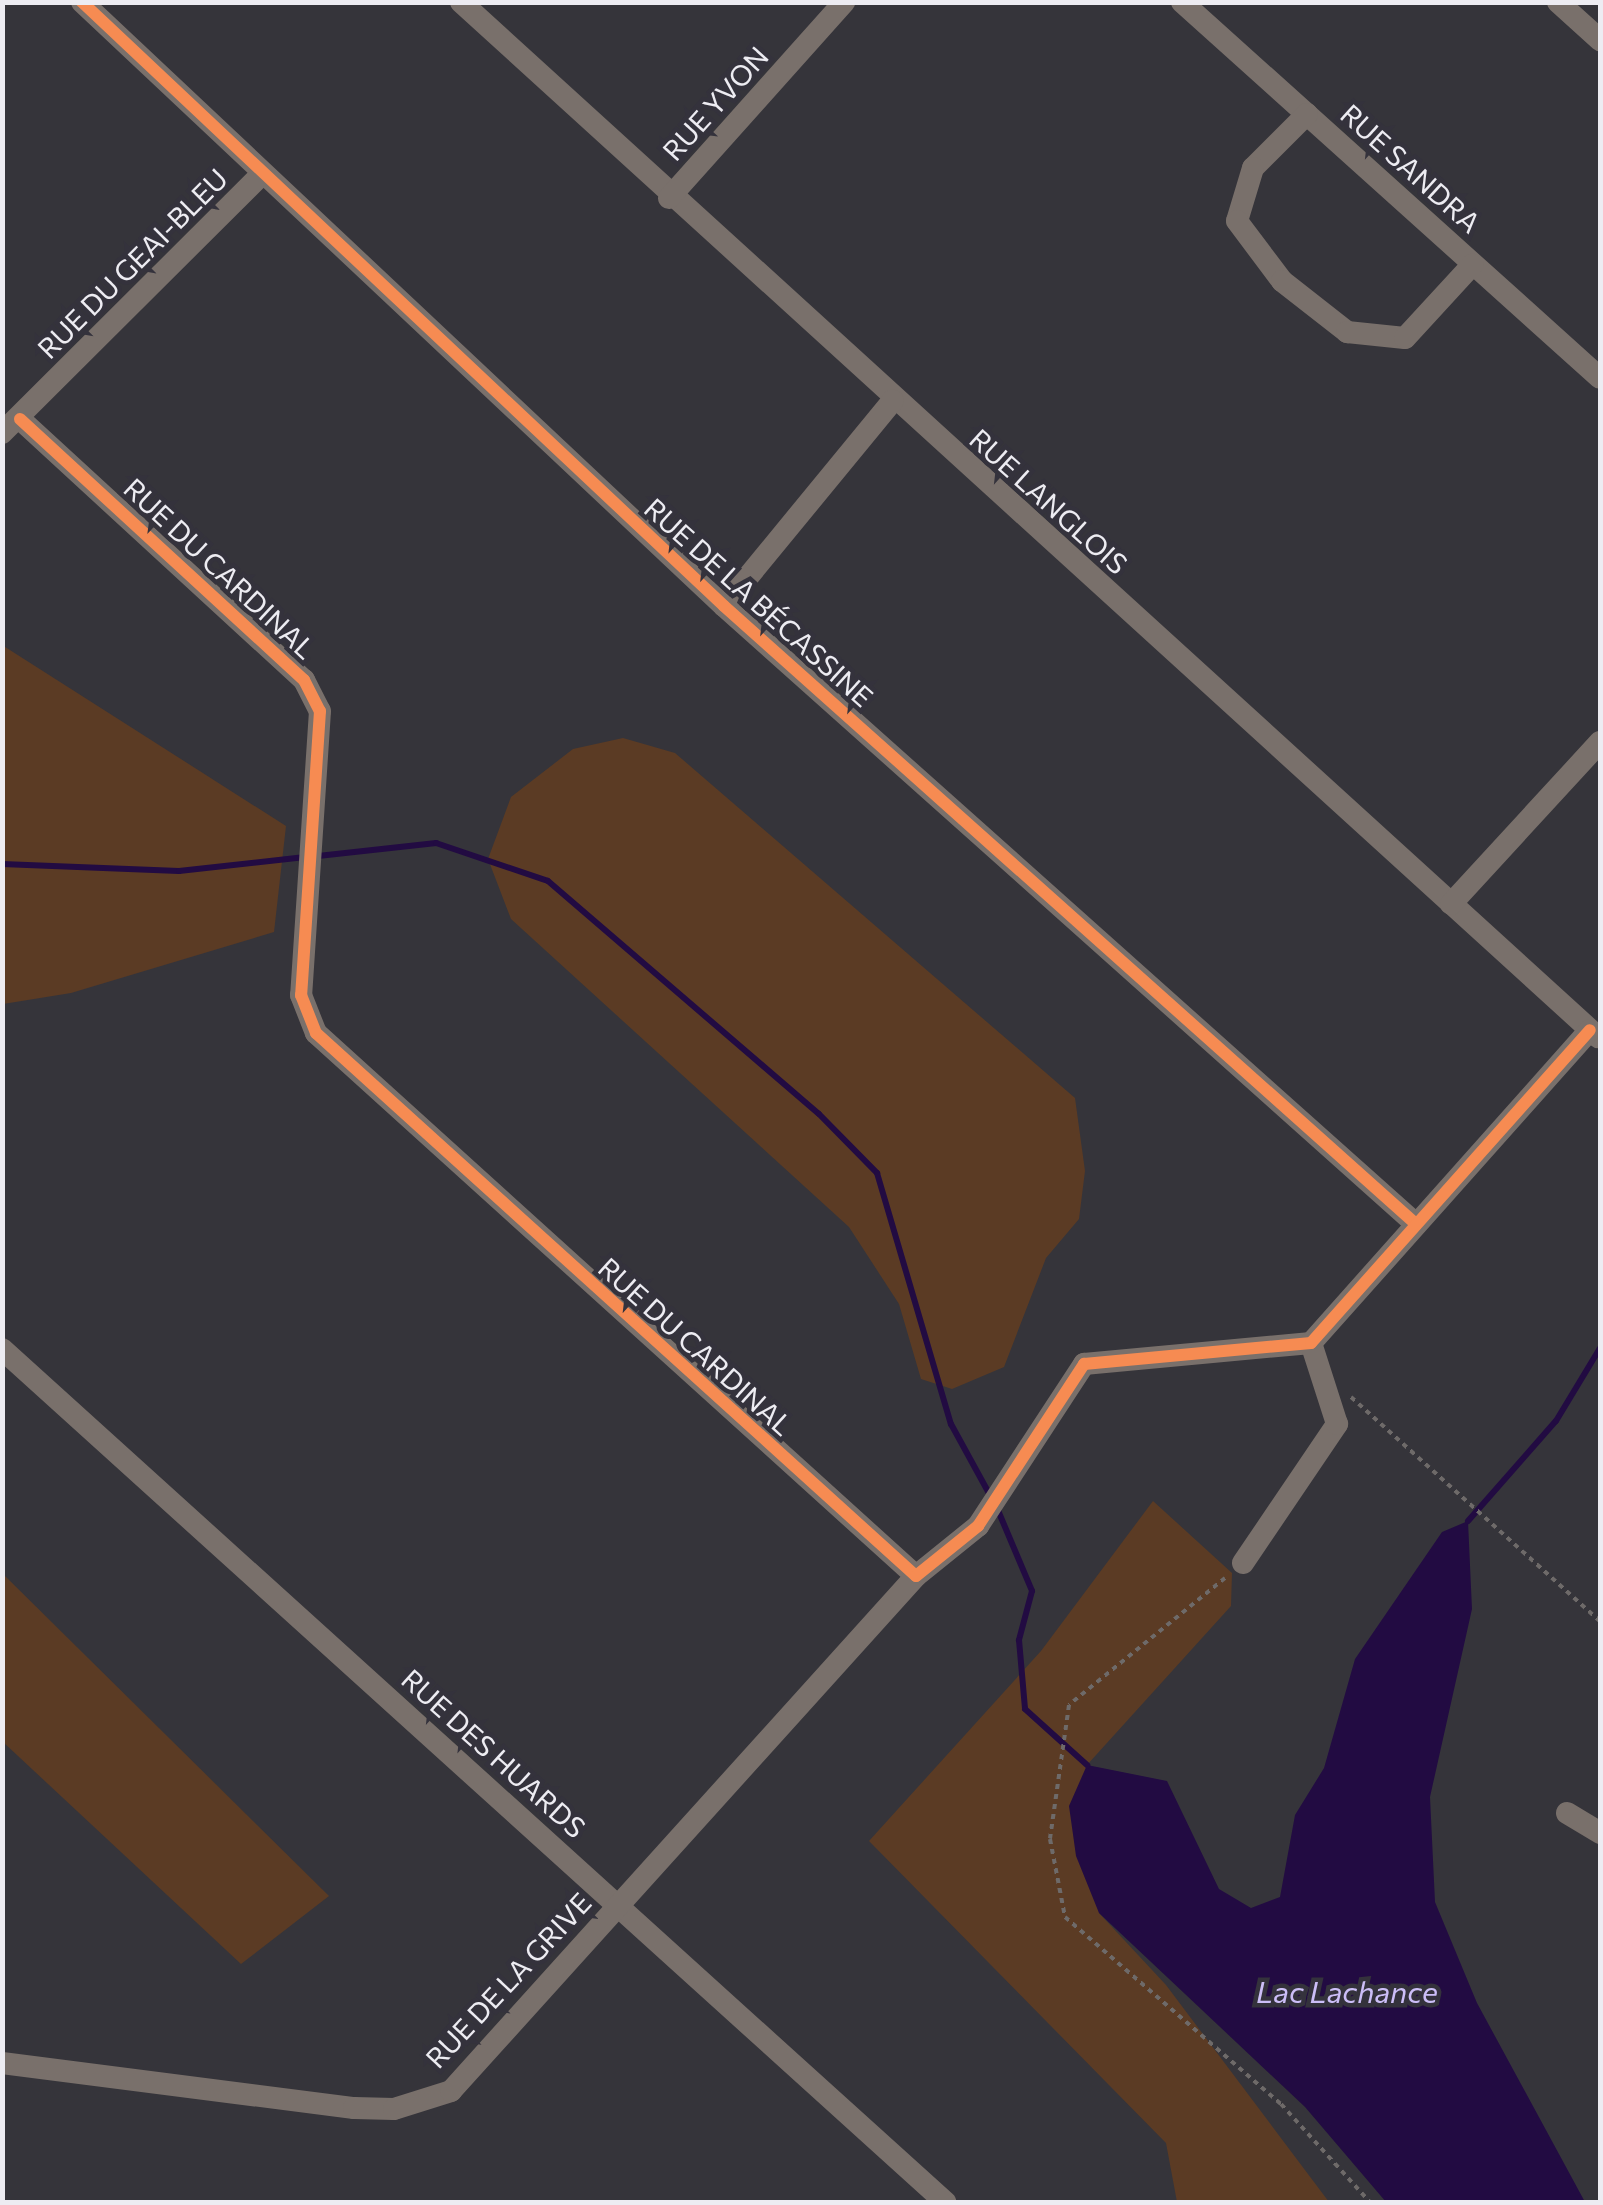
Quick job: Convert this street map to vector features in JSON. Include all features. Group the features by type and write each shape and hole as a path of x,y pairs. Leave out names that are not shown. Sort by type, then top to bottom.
{"street":[{"name":"RUE DE LA BÉCASSINE","path":"82,2 261,175 724,606 1416,1224"},
{"name":"RUE LANGLOIS","path":"461,2 670,198 1595,1035"},
{"name":"RUE YVON","path":"670,198 844,2"},
{"name":"RUE SANDRA","path":"1182,2 1600,378"},
{"path":"1558,2 1600,40"},
{"path":"1307,114 1253,168 1237,220 1282,280 1346,332 1405,338 1474,264"},
{"name":"RUE DU GEAI-BLEU","path":"11,426 261,175"},
{"path":"724,606 893,400"},
{"name":"RUE DU CARDINAL","path":"11,426 304,680 320,711 301,995 316,1033 916,1576"},
{"path":"1450,904 1600,742"},
{"path":"916,1576 978,1526 1084,1364 1311,1343 1416,1224 1595,1035"},
{"path":"1243,1563 1336,1424 1311,1343"},
{"name":"RUE DES HUARDS","path":"2,1349 945,2202"},
{"name":"RUE DE LA GRIVE","path":"2,2063 394,2109 451,2091 916,1576"},
{"path":"1567,1813 1600,1833"}],"path":[{"path":"1319,1370 1490,1518 1600,1621"},
{"path":"1243,1563 1069,1705 1050,1840 1065,1917 1281,2104 1370,2202"}],"shaded area":[{"path":"2,645 286,826 274,932 71,993 3,1004"},
{"path":"623,738 675,753 1075,1098 1085,1171 1079,1219 1046,1258 1004,1367 952,1389 921,1379 899,1304 849,1227 511,919 488,859 511,797 573,749"},
{"path":"1153,1501 1232,1573 1231,1606 1087,1765 1099,1913 1166,1985 1329,2202 1177,2202 1166,2143 869,1841 1041,1651"},
{"path":"3,1574 329,1896 241,1964 3,1742"}],"water":[{"name":"Lac Lachance","path":"1468,1521 1472,1609 1430,1797 1435,1902 1477,2003 1585,2202 1386,2202 1305,2107 1099,1913 1076,1856 1069,1806 1087,1765 1167,1781 1219,1889 1251,1908 1280,1897 1295,1815 1324,1768 1355,1659 1442,1532"}],"waterway":[{"path":"318,856 436,843 548,881 819,1114 877,1173 951,1424 991,1497"},
{"path":"2,864 179,871 305,857"},
{"path":"1468,1521 1556,1421 1600,1348"},
{"path":"997,1508 1032,1591 1019,1640 1025,1709 1087,1765"}],"cycle path":[{"path":"82,2 724,606 1416,1224"},
{"path":"20,419 304,680 320,711 301,995 316,1033 916,1576 978,1526 1084,1364 1311,1343 1590,1030"}]}
